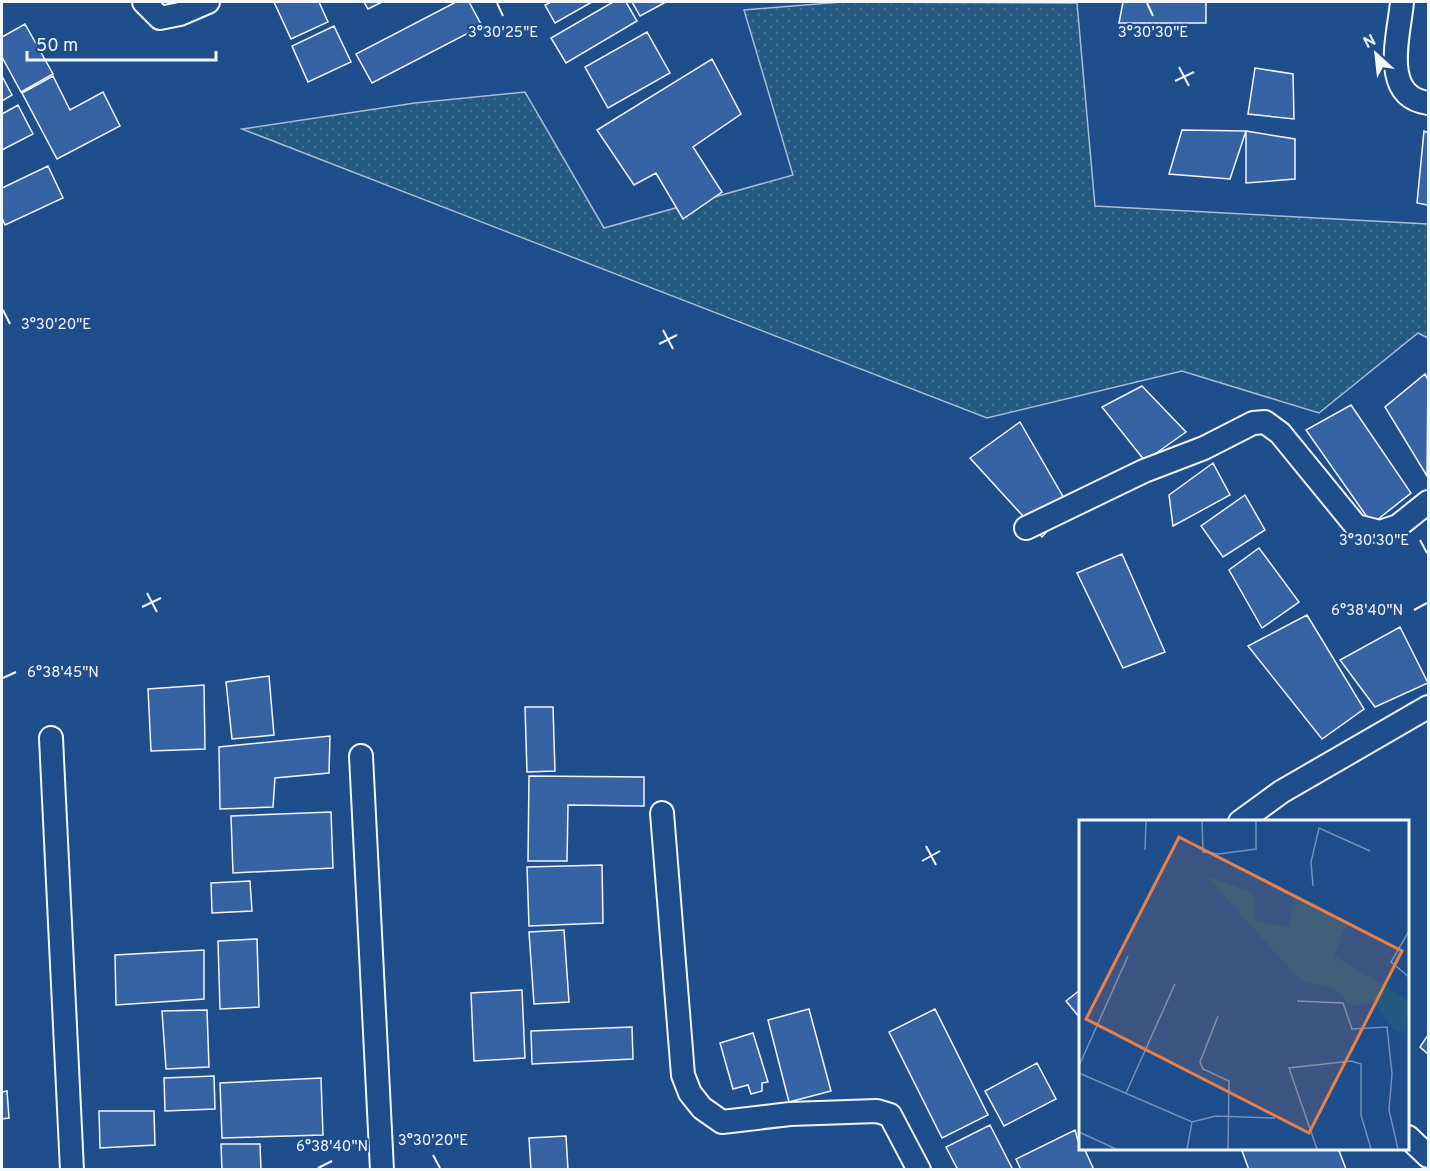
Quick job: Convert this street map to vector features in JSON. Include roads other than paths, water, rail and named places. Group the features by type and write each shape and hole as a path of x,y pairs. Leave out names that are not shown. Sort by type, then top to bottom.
{"street":[{"path":"144,2 160,18 180,14 208,2"},
{"path":"1402,2 1395,75 1403,90 1417,101 1428,103"},
{"path":"1026,528 1144,471 1204,448 1253,423 1265,422 1280,433 1356,526 1380,532 1398,525 1428,502"},
{"path":"1243,820 1281,792 1428,707"},
{"path":"51,738 72,1170"},
{"path":"361,756 382,1170"},
{"path":"662,813 683,1074 690,1093 711,1116 722,1122 790,1114 877,1111 890,1115 919,1170"},
{"path":"1409,1139 1428,1156"}]}
